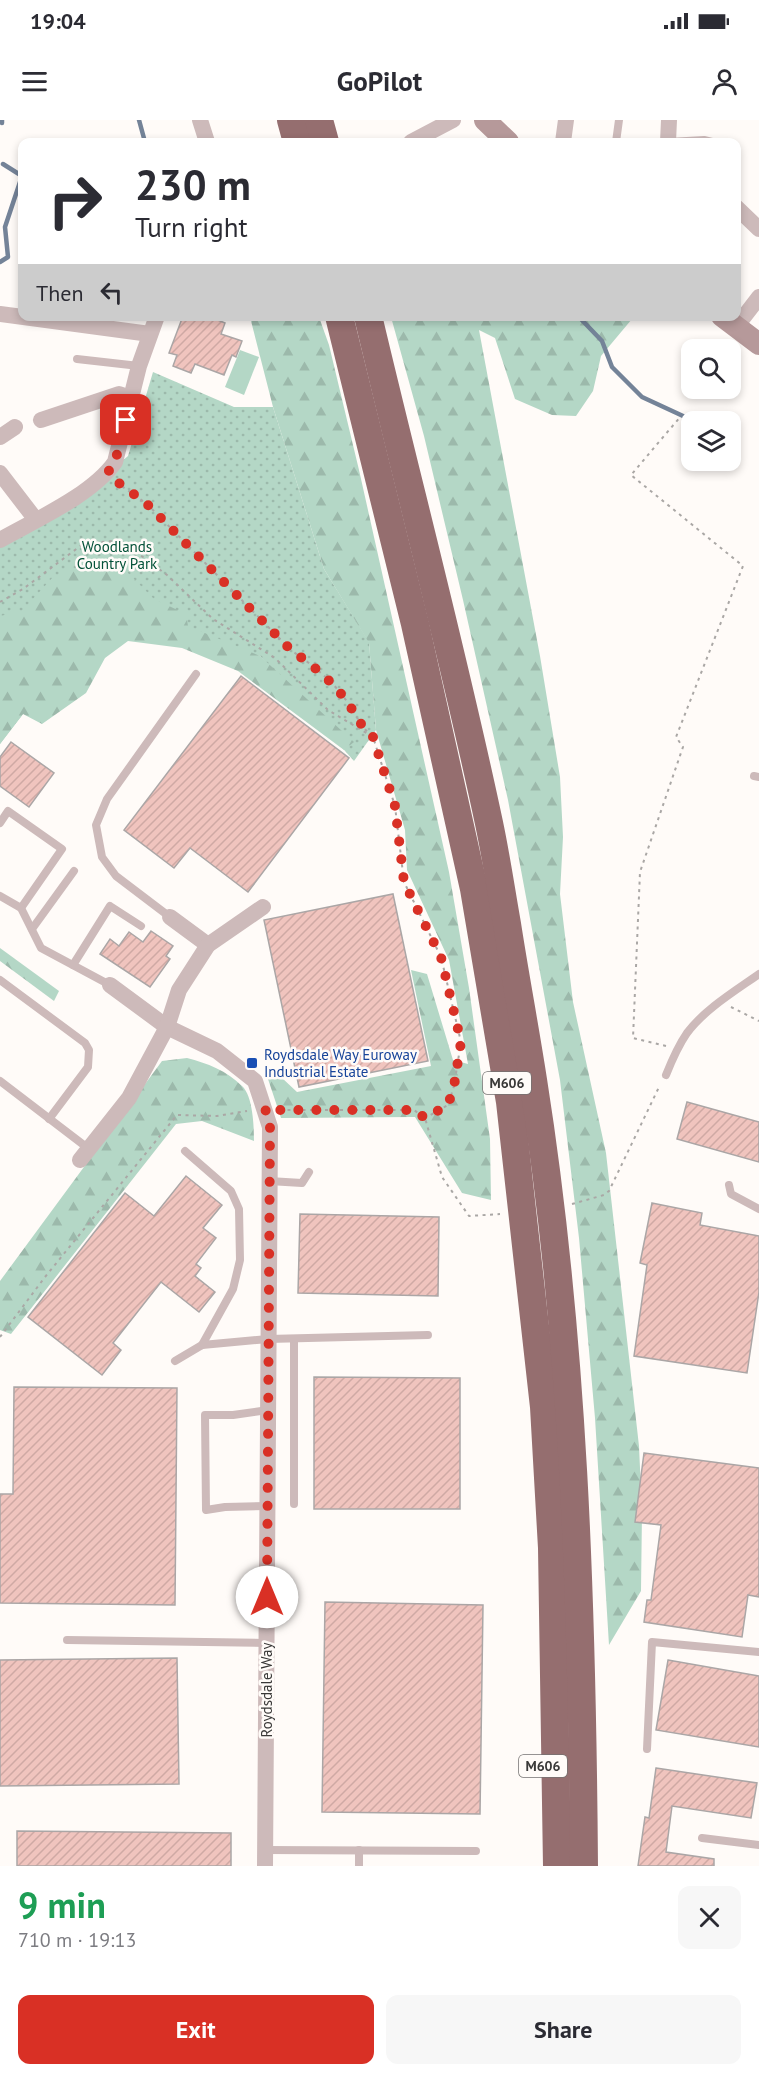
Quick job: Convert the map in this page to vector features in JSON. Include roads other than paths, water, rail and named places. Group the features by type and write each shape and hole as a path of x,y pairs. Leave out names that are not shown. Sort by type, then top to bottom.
{"highway":[{"path":"291,120 296,138"},
{"path":"319,120 324,138"},
{"name":"M606","path":"340,321 415,624 474,889 510,1102 544,1407 552,1548 557,1866"},
{"name":"M606","path":"369,321 444,621 490,826 533,1082 553,1226 569,1398 578,1551 583,1698 584,1866"},
{"name":"M606","path":"539,1866 544,1757 555,1666"}],"street":[{"path":"200,120 206,138"},
{"path":"419,138 453,120"},
{"path":"486,120 504,138"},
{"path":"564,138 566,120"},
{"path":"669,120 669,138"},
{"path":"741,212 759,229"},
{"path":"741,312 759,297"},
{"path":"0,314 18,316"},
{"path":"52,321 150,334"},
{"path":"0,540 65,504 108,472 115,462 139,366 155,321"},
{"path":"729,322 759,344"},
{"path":"40,420 119,394 131,398"},
{"path":"0,437 15,427"},
{"path":"0,473 36,520"},
{"path":"85,1154 129,1098 167,1027 179,990 208,945 267,904"},
{"path":"170,917 208,945"},
{"name":"Roydsdale Way","path":"111,985 167,1027 217,1051 255,1081 270,1127 265,1858"}],"lane":[{"path":"617,138 619,120"},
{"path":"77,359 139,366"},
{"path":"170,917 116,876 102,857 96,825 107,799 196,674"},
{"path":"0,823 8,811 62,849 21,908"},
{"path":"32,929 74,871"},
{"path":"0,896 21,908 41,948 111,985"},
{"path":"73,965 110,906 141,926"},
{"path":"666,1075 677,1049 689,1032 720,1002 759,974"},
{"path":"0,980 85,1043 89,1050 88,1067 50,1119"},
{"path":"0,1081 50,1119 85,1154"},
{"path":"185,1151 231,1191 239,1209 240,1260 233,1289 202,1345"},
{"path":"269,1181 302,1183 309,1172"},
{"path":"729,1185 731,1194 759,1209"},
{"path":"175,1361 202,1345 268,1340 428,1335"},
{"path":"294,1339 294,1504"},
{"path":"267,1506 206,1510 205,1414 268,1410"},
{"path":"67,1640 266,1643"},
{"path":"647,1749 652,1642 759,1652"},
{"path":"702,1838 759,1845"},
{"path":"265,1858 359,1850 476,1851"},
{"path":"359,1850 359,1866"}],"waterway":[{"path":"139,120 144,138"},
{"path":"3,164 18,173"},
{"path":"0,262 8,257 5,227 18,188"},
{"path":"583,321 602,341 612,367 642,397 681,415"}],"place":[{"name":"Roydsdale Way Euroway Industrial Estate","path":"252,1063"}],"park label":[{"name":"Woodlands Country Park","path":"117,554"}]}
